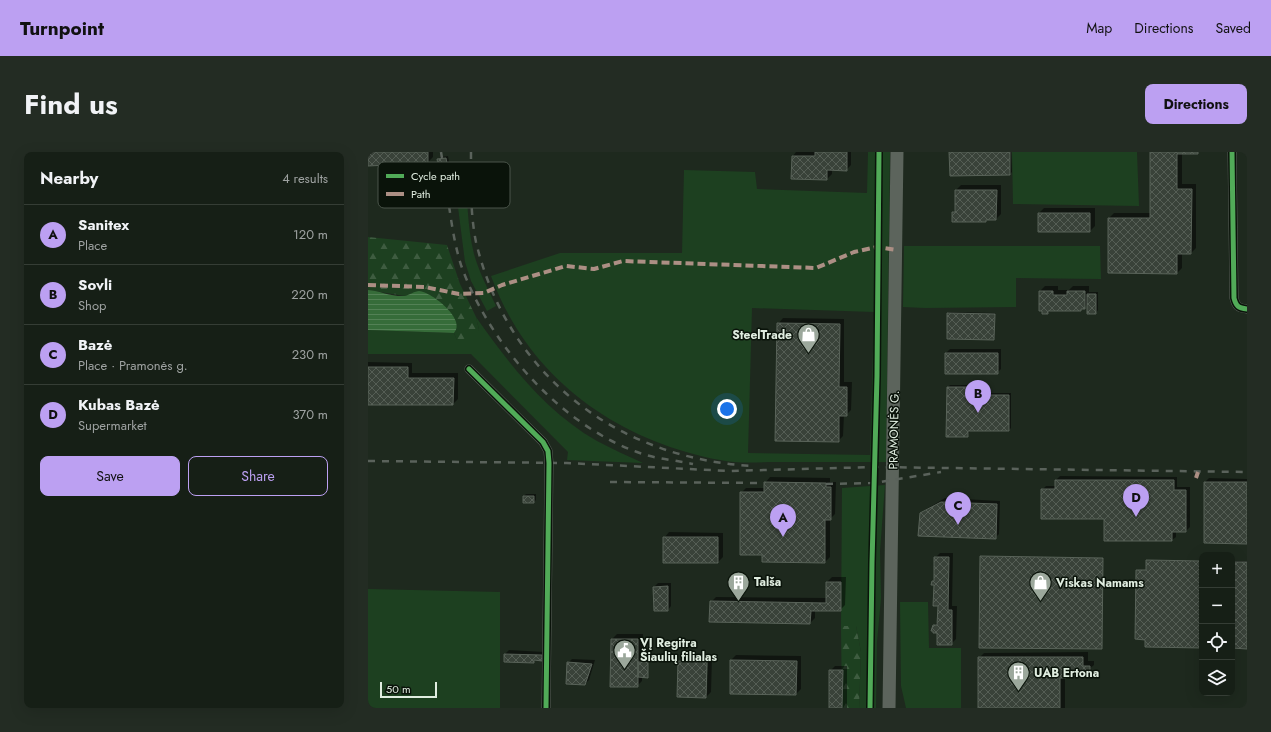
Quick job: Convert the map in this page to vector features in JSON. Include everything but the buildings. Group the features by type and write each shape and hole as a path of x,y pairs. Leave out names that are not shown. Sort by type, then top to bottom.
{"main road":[{"name":"PRAMONĖS G.","path":"889,708 897,152"}],"street":[{"path":"1232,152 1234,298 1236,305 1240,308 1247,309"},
{"path":"469,369 543,442 548,451 546,708"}],"green space":[{"path":"868,152 890,152 886,462 735,462 720,460 682,450 645,437 611,420 580,398 552,373 528,345 507,312 491,276 560,253 682,253 684,170 755,172 757,189 867,193","holes":["752,308 874,312 870,455 748,453"]},
{"path":"1012,152 1137,152 1139,206 1013,204"},
{"path":"458,208 468,208 474,254 478,267 496,306 487,311 471,281 465,262"},
{"path":"368,237 447,245 460,284 476,317 479,330 474,337 457,340 454,333 456,330 419,291 405,296 368,290"},
{"path":"904,246 1100,246 1101,279 1016,278 1016,307 903,307"},
{"path":"476,317 530,386 561,416 597,441 643,463 567,460 568,452 471,354 368,354 368,330 454,333 457,340 479,330"},
{"path":"885,485 880,551 881,598 877,642 876,708 859,708 861,652 856,626 841,626 842,488"},
{"path":"368,589 500,592 500,708 368,708"},
{"path":"900,602 928,602 929,648 961,648 961,708 906,708 901,686"},
{"path":"841,626 856,626 861,652 859,708 842,708"}],"shaded area":[{"path":"368,290 400,296 405,296 417,291 425,293 439,301 452,314 456,321 457,328 454,333 368,330"}],"railway":[{"path":"441,152 442,158"},
{"path":"471,152 471,162"},
{"path":"449,208 459,258 473,294 489,323 508,351 530,377 554,401 580,422 608,439 637,452 658,458 693,464"},
{"path":"472,208 476,242 492,290 514,333 542,370 576,402 614,427 657,447 704,460 753,466"},
{"path":"368,461 567,463 729,471 874,467 1247,472"},
{"path":"826,484 874,483 941,472"},
{"path":"610,482 764,483"}],"marked path":[{"path":"368,285 425,287 459,294 484,293 502,285 566,266 594,269 623,261 816,268 854,252 877,247 896,250"},
{"path":"1196,478 1198,472"}],"cycle path":[{"path":"870,708 877,376 879,152"},
{"path":"1232,152 1234,298 1238,306 1247,309"},
{"path":"469,369 543,442 548,451 546,708"}],"place":[{"name":"SteelTrade","path":"808,354"},
{"name":"Sovli","path":"978,413"},
{"name":"Kubas Bazė","path":"1136,517"},
{"name":"Bazė","path":"958,525"},
{"name":"Sanitex","path":"783,537"},
{"name":"Talša","path":"739,602"},
{"name":"Viskas Namams","path":"1041,602"},
{"name":"VĮ Regitra Šiaulių filialas","path":"624,670"},
{"name":"UAB Ertona","path":"1019,692"}]}
